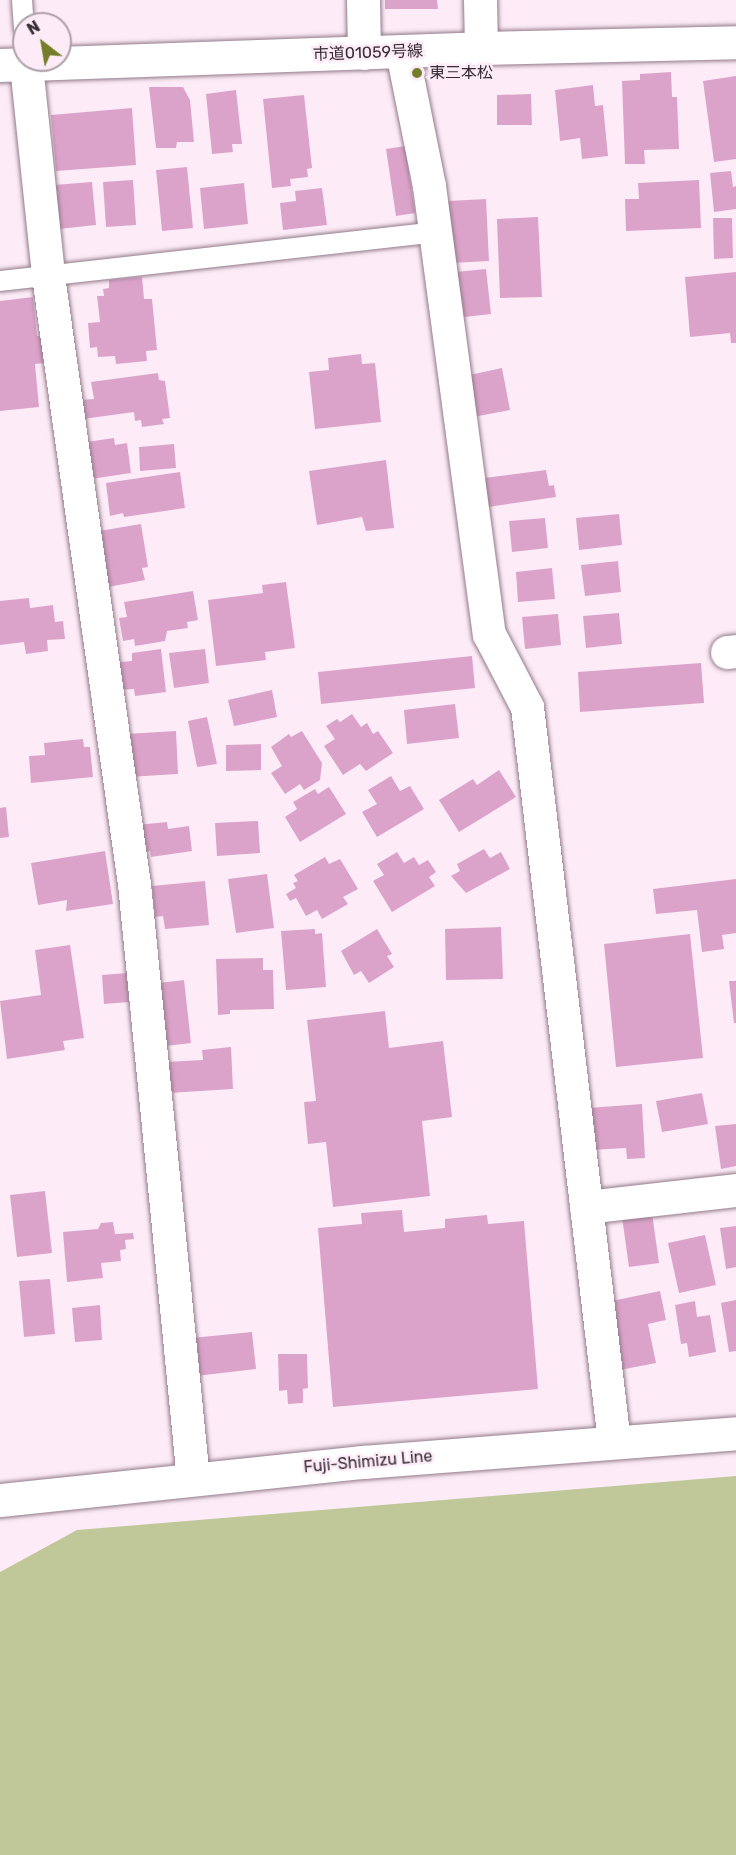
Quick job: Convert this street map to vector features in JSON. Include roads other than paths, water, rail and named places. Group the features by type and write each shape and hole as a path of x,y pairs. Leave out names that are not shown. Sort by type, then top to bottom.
{"street":[{"path":"363,0 364,53"},
{"path":"480,0 481,48"},
{"name":"市道01059号線","path":"72,61 736,42"},
{"path":"402,52 436,232 489,634 527,707 614,1442"},
{"path":"19,72 134,884 193,1479"},
{"path":"586,1207 736,1190"},
{"name":"Fuji-Shimizu Line","path":"0,1500 193,1479 736,1433"}],"lane":[{"path":"0,282 436,232"}],"place":[{"name":"東三本松","path":"417,73"}]}
